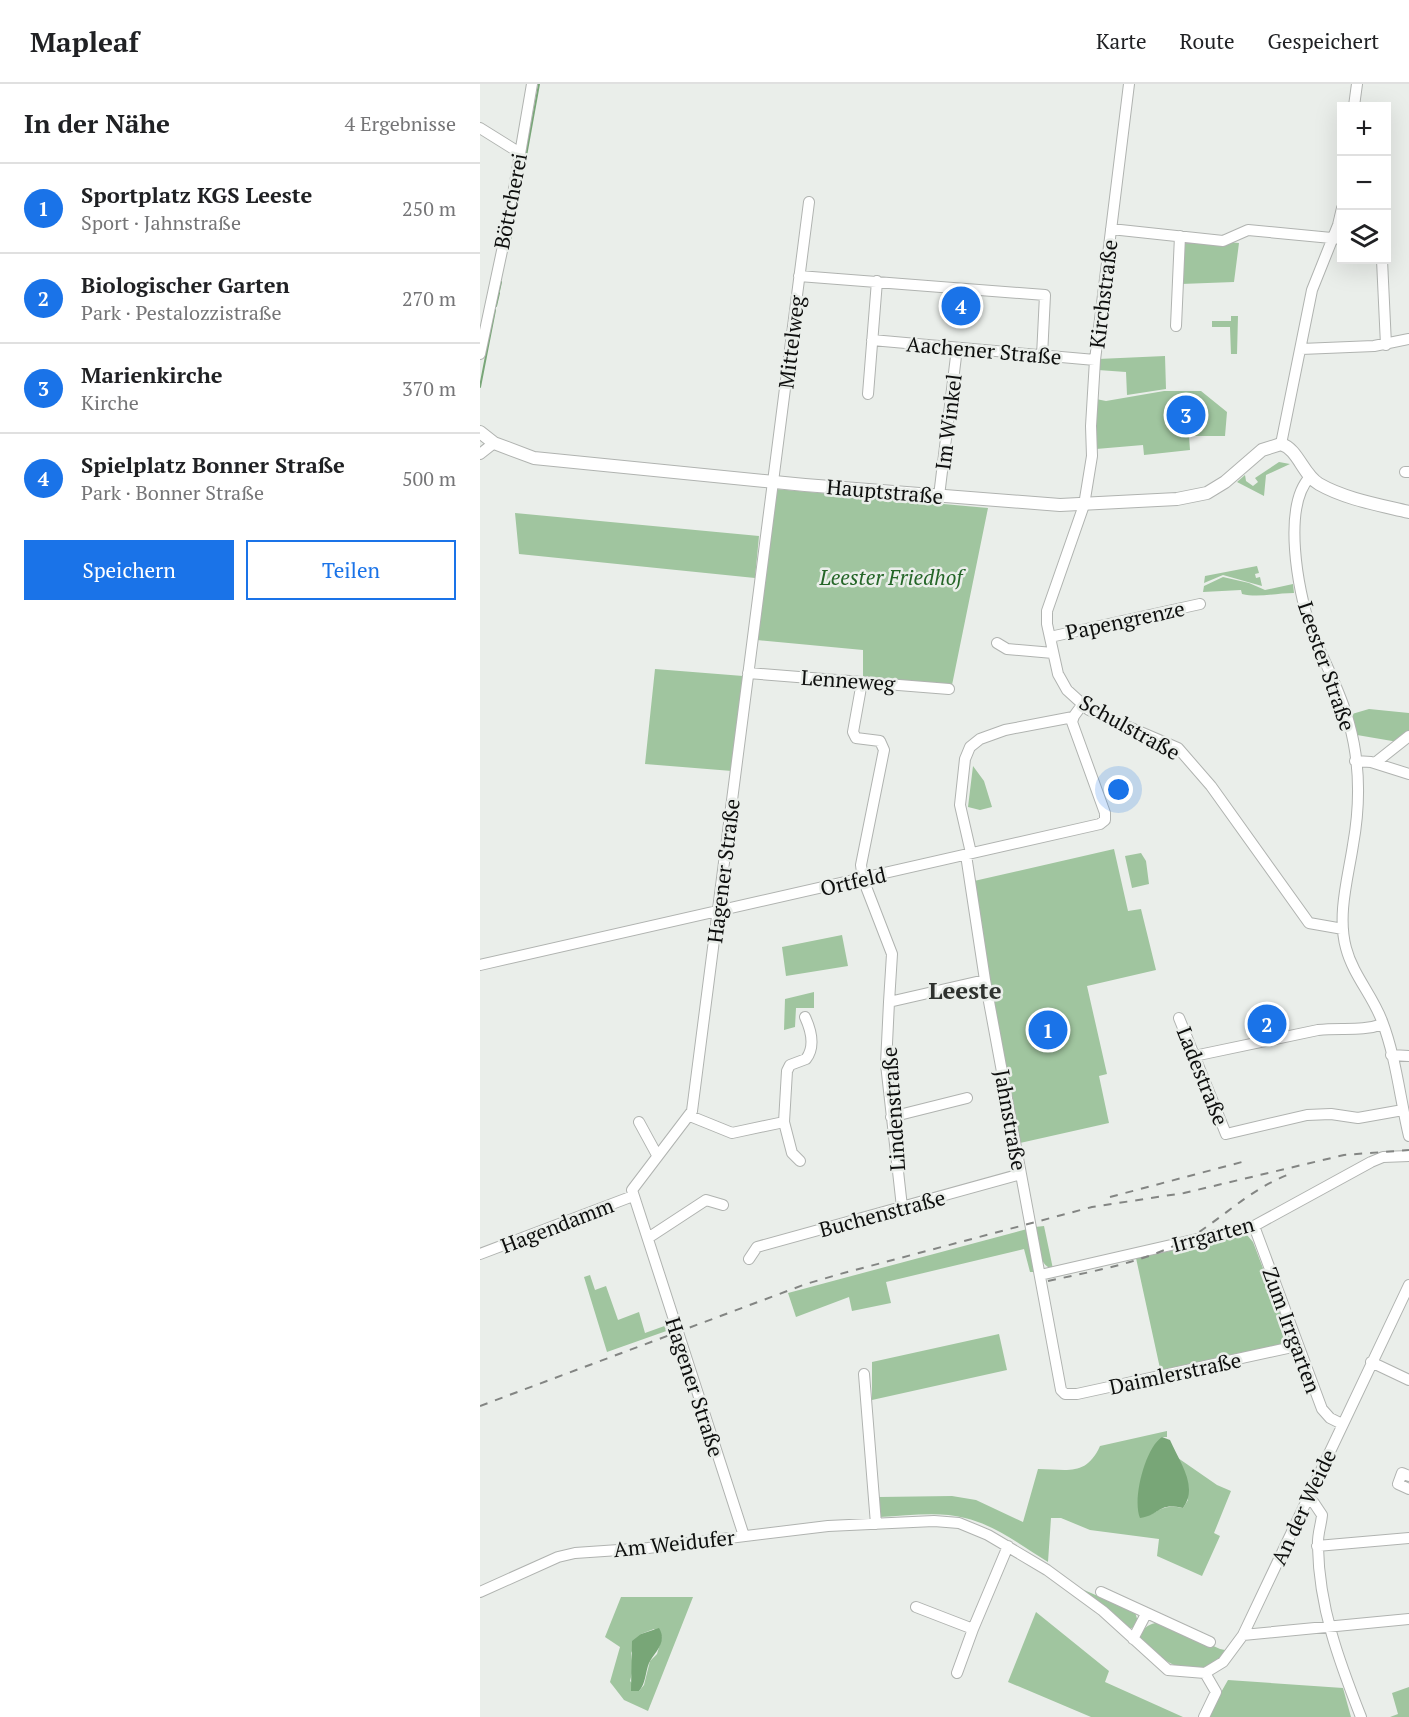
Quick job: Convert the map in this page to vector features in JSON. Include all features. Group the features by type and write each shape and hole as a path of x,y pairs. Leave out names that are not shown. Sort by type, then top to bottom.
{"main road":[{"name":"Hauptstraße","path":"480,432 494,443 534,458 773,482 1084,505 1177,499 1207,493 1225,482 1262,450 1281,444"},
{"path":"1281,444 1292,451 1310,477 1329,489 1409,512"}],"street":[{"name":"Böttcherei","path":"480,354 532,84"},
{"name":"Kirchstraße","path":"1084,505 1092,456 1091,426 1095,360 1129,84"},
{"path":"1355,102 1357,84"},
{"path":"480,128 520,153"},
{"name":"Mittelweg","path":"773,482 809,202"},
{"path":"1111,229 1225,241 1248,230 1337,239 1312,290 1281,444"},
{"path":"1176,326 1180,236"},
{"path":"1382,264 1386,345"},
{"path":"800,276 1045,295 1042,356"},
{"path":"868,394 877,281"},
{"path":"1301,349 1386,345 1409,339"},
{"name":"Aachener Straße","path":"872,340 1095,360"},
{"name":"Im Winkel","path":"939,496 957,348"},
{"path":"480,454 494,443"},
{"name":"Leester Straße","path":"1310,477 1300,489 1297,499 1294,531 1299,570 1310,627 1339,691 1350,724 1355,761 1357,818 1345,891 1343,929 1353,966 1375,1003 1383,1024 1409,1136"},
{"name":"Hagener Straße","path":"690,1116 773,482"},
{"name":"Schulstraße","path":"1084,505 1049,601 1047,624 1061,681 1082,705 1178,748 1211,786 1309,923 1343,929"},
{"name":"Papengrenze","path":"1050,637 1200,604"},
{"path":"997,643 1007,649 1053,653"},
{"name":"Lenneweg","path":"748,673 948,688"},
{"path":"862,682 853,732 856,738 880,741 884,750 861,865 863,879"},
{"path":"1073,717 1082,705"},
{"name":"Ortfeld","path":"480,965 1100,824 1105,820 1073,728 1073,717"},
{"name":"Jahnstraße","path":"1060,1384 985,980 969,854 960,804 965,759 970,747 980,739 1005,730 1073,717"},
{"path":"1375,763 1409,736"},
{"path":"1355,761 1375,763 1409,774"},
{"name":"Lindenstraße","path":"863,879 892,954 886,1064 902,1207"},
{"path":"889,1002 985,980"},
{"path":"800,1161 792,1153 784,1122 787,1071 790,1065 806,1059 812,1046 811,1029 805,1017"},
{"name":"Ladestraße","path":"1179,1017 1226,1134 1307,1115 1332,1114 1358,1118 1403,1110"},
{"path":"1194,1056 1318,1030 1336,1027 1366,1030 1383,1024"},
{"path":"1391,1055 1409,1056"},
{"path":"891,1117 967,1098"},
{"path":"633,1196 632,1190 635,1182 690,1116 732,1133 784,1122"},
{"path":"639,1122 657,1155"},
{"name":"Irrgarten","path":"1040,1275 1254,1226 1371,1162 1383,1157 1409,1156"},
{"name":"Buchenstraße","path":"749,1259 752,1251 757,1247 1022,1174"},
{"name":"Hagener Straße","path":"633,1196 744,1536"},
{"name":"Hagendamm","path":"480,1254 633,1196"},
{"path":"648,1238 706,1200 723,1205"},
{"name":"Zum Irrgarten","path":"1254,1226 1322,1409 1330,1418 1342,1424"},
{"name":"An der Weide","path":"1205,1673 1223,1662 1243,1635 1409,1285"},
{"name":"Daimlerstraße","path":"1060,1384 1061,1390 1072,1395 1297,1346"},
{"path":"1371,1362 1409,1380"},
{"path":"864,1374 876,1524"},
{"path":"1409,1476 1402,1473 1398,1484 1409,1489"},
{"path":"1307,1500 1314,1503 1322,1515 1317,1545 1322,1600 1360,1717"},
{"name":"Am Weidufer","path":"480,1592 551,1560 576,1552 648,1548 744,1536 876,1524 934,1521 959,1523 1008,1546 1047,1569 1103,1611 1168,1670 1205,1673"},
{"path":"1317,1545 1409,1538"},
{"path":"957,1673 1008,1546"},
{"path":"1101,1592 1210,1642"},
{"path":"916,1607 973,1629"},
{"path":"1133,1639 1146,1614"},
{"path":"1243,1635 1409,1619"},
{"path":"1204,1717 1216,1692 1205,1673"}],"green space":[{"path":"1185,239 1239,243 1234,282 1181,284"},
{"path":"950,295 974,297 972,317 948,315"},
{"path":"1231,316 1238,316 1237,354 1231,354 1230,327 1212,327 1212,321 1231,321"},
{"path":"1165,356 1166,389 1127,395 1126,372 1098,370 1098,359"},
{"path":"1164,391 1201,391 1227,412 1225,436 1189,436 1190,450 1144,455 1143,445 1096,449 1096,399 1106,401"},
{"path":"1279,462 1290,464 1266,475 1264,496 1237,482 1245,475 1246,481 1253,486 1258,482 1255,478"},
{"name":"Leester Friedhof","path":"776,489 988,508 952,685 863,678 863,650 757,640"},
{"path":"515,513 759,536 755,578 519,554"},
{"path":"1257,566 1259,573 1255,574 1256,578 1260,577 1262,586 1223,575 1204,583 1205,576"},
{"path":"1223,577 1249,583 1265,590 1293,584 1294,593 1254,596 1242,594 1241,590 1203,592 1204,586"},
{"path":"655,669 743,676 732,771 645,764"},
{"path":"1369,709 1409,713 1409,732 1398,742 1357,735 1352,714"},
{"path":"973,766 984,781 992,807 980,810 968,807"},
{"path":"1114,849 1128,911 1141,909 1156,970 1087,986 1107,1074 1099,1076 1109,1123 1020,1143 988,975 974,881"},
{"path":"1141,853 1146,861 1149,884 1132,888 1125,856"},
{"path":"842,935 848,966 786,976 782,947"},
{"path":"814,992 814,1008 796,1008 795,1027 784,1030 785,999"},
{"path":"1278,1012 1282,1030 1255,1036 1251,1018"},
{"path":"1044,1226 1053,1269 1044,1263 1037,1246 1035,1227"},
{"path":"1027,1229 1034,1272 1030,1272 1024,1249 886,1282 891,1303 852,1311 849,1297 796,1317 788,1293"},
{"path":"1247,1235 1253,1242 1290,1339 1287,1345 1161,1373 1136,1258"},
{"path":"590,1275 595,1290 606,1286 618,1320 639,1312 645,1333 670,1324 672,1329 607,1352 584,1277"},
{"path":"999,1334 1007,1370 872,1400 872,1362"},
{"path":"1167,1431 1167,1437 1162,1437 1150,1515 1166,1507 1183,1508 1188,1500 1178,1458 1217,1485 1231,1491 1214,1533 1220,1536 1202,1576 1157,1556 1159,1539 1090,1530 1061,1518 1051,1518 1048,1562 998,1531 965,1518 934,1514 880,1517 879,1497 952,1496 976,1500 1023,1522 1038,1469 1067,1470 1082,1467 1095,1456 1100,1446"},
{"path":"1084,1590 1135,1612 1138,1622 1132,1628 1124,1628 1083,1593"},
{"path":"621,1597 693,1597 648,1711 624,1700 610,1682 620,1647 605,1637","holes":["654,1629 662,1637 657,1654 650,1661 644,1685 639,1691 630,1681 633,1669 631,1653 641,1634"]},
{"path":"1036,1612 1109,1671 1105,1682 1183,1717 1091,1717 1008,1682"},
{"path":"1161,1622 1220,1649 1230,1651 1208,1668 1188,1669 1171,1664 1140,1641 1146,1627"},
{"path":"1228,1680 1343,1688 1351,1717 1207,1717"},
{"path":"1409,1687 1409,1717 1390,1717 1398,1714 1392,1693"}],"shaded area":[{"path":"1162,1437 1170,1440 1186,1474 1189,1491 1187,1500 1183,1508 1168,1507 1140,1518 1139,1487 1145,1463 1150,1452"},
{"path":"659,1628 661,1643 649,1663 643,1685 639,1691 631,1691 632,1641 641,1634"}],"waterway":[{"path":"524,167 539,84"},
{"path":"515,214 522,176"},
{"path":"508,249 513,228"},
{"path":"499,291 501,282"},
{"path":"496,306 499,293"},
{"path":"480,387 495,310"}],"railway":[{"path":"480,1406 806,1284 840,1274 1092,1207 1184,1193 1344,1155 1409,1150"},
{"path":"1110,1197 1242,1162"},
{"path":"1048,1281 1141,1259 1176,1245 1193,1236 1263,1187 1290,1174"}],"place":[{"name":"Spielplatz Bonner Straße","path":"961,306"},
{"name":"Marienkirche","path":"1186,415"},
{"name":"Biologischer Garten","path":"1267,1024"},
{"name":"Sportplatz KGS Leeste","path":"1048,1030"}],"district":[{"name":"Leeste","path":"965,990"}]}
